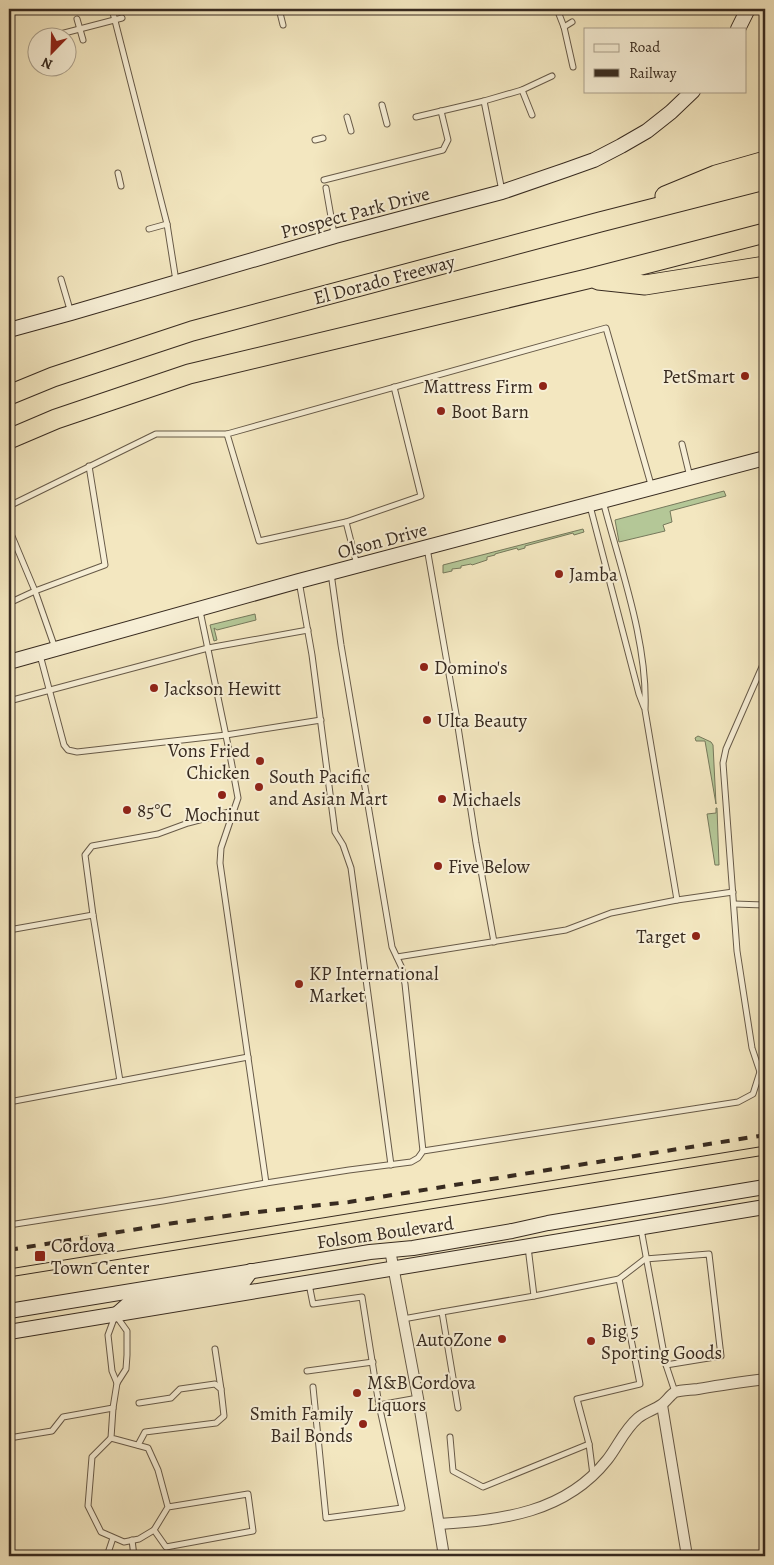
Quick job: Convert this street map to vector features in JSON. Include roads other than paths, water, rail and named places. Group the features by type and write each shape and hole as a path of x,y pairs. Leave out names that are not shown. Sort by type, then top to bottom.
{"highway":[{"path":"600,222 716,175 765,161"},
{"name":"El Dorado Freeway","path":"9,396 54,377 192,331 765,180"},
{"path":"9,439 56,419 189,374 587,279 765,233"},
{"path":"587,279 645,285 765,266"}],"main road":[{"path":"738,28 748,9"},
{"name":"Prospect Park Drive","path":"9,330 335,236 502,192 594,160 621,146 659,122 692,92"},
{"name":"Olson Drive","path":"9,662 299,580 765,458"},
{"name":"Folsom Boulevard","path":"9,1311 370,1252 413,1248 512,1232 548,1223 765,1187"},
{"name":"Folsom Boulevard","path":"9,1332 765,1207"},
{"path":"116,1315 134,1299 243,1282 251,1271"}],"street":[{"path":"390,1250 418,1398 444,1556"},
{"path":"439,1524 476,1521 532,1510 553,1503 572,1492 593,1476 608,1458 624,1432 638,1418 662,1405 675,1392 765,1379"},
{"path":"662,1405 687,1556"}],"lane":[{"path":"112,9 167,224 176,282"},
{"path":"279,9 283,25"},
{"path":"557,9 564,27 573,66"},
{"path":"80,29 122,18"},
{"path":"77,19 83,40"},
{"path":"564,27 572,22"},
{"path":"416,116 484,101 522,90 552,76"},
{"path":"522,90 532,115"},
{"path":"484,101 502,192"},
{"path":"382,105 386,124"},
{"path":"324,180 444,150 448,140 441,111"},
{"path":"348,117 351,132"},
{"path":"315,140 323,138"},
{"path":"118,173 121,186"},
{"path":"326,188 335,236"},
{"path":"149,229 167,224"},
{"path":"62,279 71,313"},
{"path":"9,506 156,434 227,434 606,328 652,488"},
{"path":"227,434 259,541 346,522 421,496 394,387"},
{"path":"682,444 690,478"},
{"path":"9,603 35,591 105,565 89,466"},
{"path":"603,501 637,630 646,692 645,710"},
{"path":"589,504 639,694 645,710 677,900"},
{"path":"346,522 358,565"},
{"path":"9,529 35,591 55,649"},
{"path":"427,547 494,942"},
{"path":"331,572 341,645 392,947 405,984 424,1151"},
{"path":"299,580 308,630 335,832 343,845 352,868 391,1165"},
{"path":"199,608 238,798 221,848 220,863 266,1183"},
{"path":"9,701 208,648 308,630"},
{"path":"39,654 64,744 68,750 77,752 226,735 320,720"},
{"path":"760,1072 752,1048 737,951 723,763 726,748 765,660"},
{"path":"120,1082 85,855 92,846 158,834 188,823 233,811"},
{"path":"397,957 566,930 611,913 677,900 733,892"},
{"path":"734,904 765,905"},
{"path":"9,930 93,915"},
{"path":"9,1225 349,1170 412,1162 424,1151 738,1102 753,1094 765,1056"},
{"path":"9,1102 248,1057"},
{"path":"640,1228 666,1365 675,1392"},
{"path":"528,1246 534,1296"},
{"path":"403,1319 619,1279 645,1259 708,1254 721,1356 666,1365"},
{"path":"593,1476 589,1444 577,1399 640,1384 619,1279"},
{"path":"308,1283 313,1304 362,1297 379,1405 402,1508 326,1518 313,1386"},
{"path":"442,1312 458,1408"},
{"path":"116,1315 108,1335 112,1371 117,1383"},
{"path":"112,1438 148,1448 158,1470 168,1507 154,1530 139,1539 124,1542 101,1532 88,1506 92,1457 112,1438 113,1408 117,1383 126,1369 127,1331 116,1315"},
{"path":"138,1445 144,1432 216,1422 224,1416 215,1350"},
{"path":"307,1371 373,1362"},
{"path":"139,1403 171,1398 180,1389 215,1384 221,1388"},
{"path":"379,1405 418,1398"},
{"path":"9,1438 52,1431 63,1417 113,1408"},
{"path":"450,1437 453,1470 483,1487 589,1444"},
{"path":"154,1530 166,1547 253,1531 248,1494 168,1507"},
{"path":"107,1556 113,1538"},
{"path":"132,1540 134,1556"}],"tram line":[{"path":"9,1269 765,1146"},
{"path":"9,1277 765,1155"}],"railway":[{"path":"9,1250 174,1223 349,1202 765,1135"}],"place":[{"name":"PetSmart","path":"745,376"},
{"name":"Mattress Firm","path":"543,386"},
{"name":"Boot Barn","path":"441,411"},
{"name":"Jamba","path":"559,574"},
{"name":"Domino's","path":"424,667"},
{"name":"Jackson Hewitt","path":"154,688"},
{"name":"Ulta Beauty","path":"427,720"},
{"name":"Vons Fried Chicken","path":"260,761"},
{"name":"South Pacific and Asian Mart","path":"259,787"},
{"name":"Mochinut","path":"222,795"},
{"name":"Michaels","path":"442,799"},
{"name":"85°C","path":"127,810"},
{"name":"Five Below","path":"438,866"},
{"name":"Target","path":"696,936"},
{"name":"KP International Market","path":"299,984"},
{"name":"Cordova Town Center","path":"40,1256"},
{"name":"AutoZone","path":"502,1339"},
{"name":"Big 5 Sporting Goods","path":"591,1341"},
{"name":"M&B Cordova Liquors","path":"357,1393"},
{"name":"Smith Family Bail Bonds","path":"363,1424"}]}
